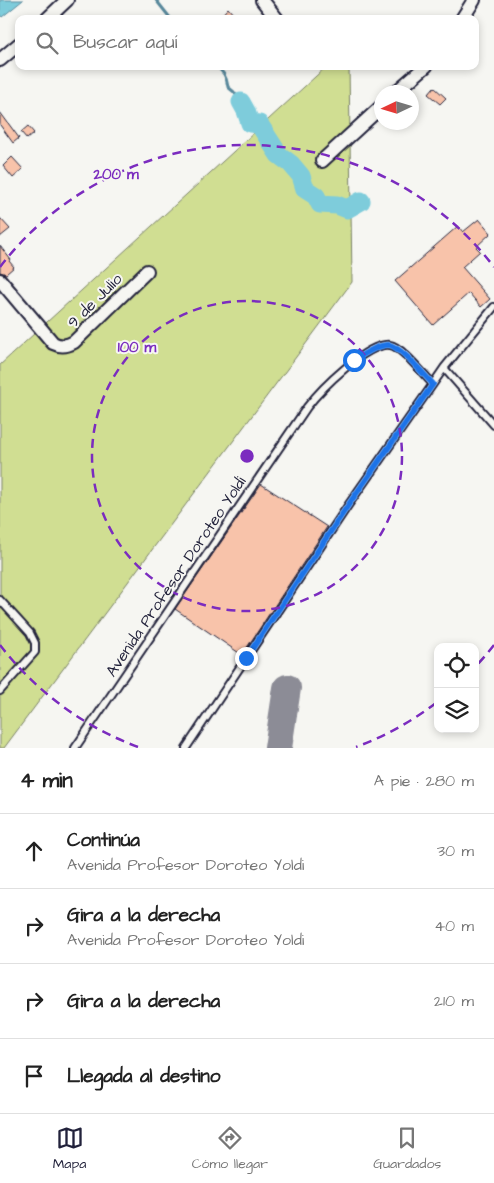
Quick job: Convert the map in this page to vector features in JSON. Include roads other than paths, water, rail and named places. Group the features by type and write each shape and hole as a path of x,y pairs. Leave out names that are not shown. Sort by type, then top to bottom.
{"street":[{"path":"51,15 67,0"},
{"path":"262,0 274,15"},
{"path":"465,15 474,0"},
{"path":"0,60 15,47"},
{"path":"404,85 421,70"},
{"path":"322,160 374,113"},
{"name":"9 de Julio","path":"0,280 54,343 59,346 65,346 74,342 147,271"}],"lane":[{"path":"186,748 349,504 444,368 494,307"},
{"name":"Avenida Profesor Doroteo Yoldi","path":"75,748 315,397 354,360 381,346 390,345 399,349 433,384"},
{"path":"444,368 494,425"},
{"path":"0,600 30,633 35,643 35,652 0,691"}],"water":[{"path":"0,0 23,0 2,17 0,15"}],"waterway":[{"path":"156,0 168,15"},
{"path":"220,70 226,77 228,87 241,102"},
{"path":"241,102 250,123 259,124 279,155 291,164 301,176 305,189 316,196 320,204 337,205 347,209 361,201"}]}
